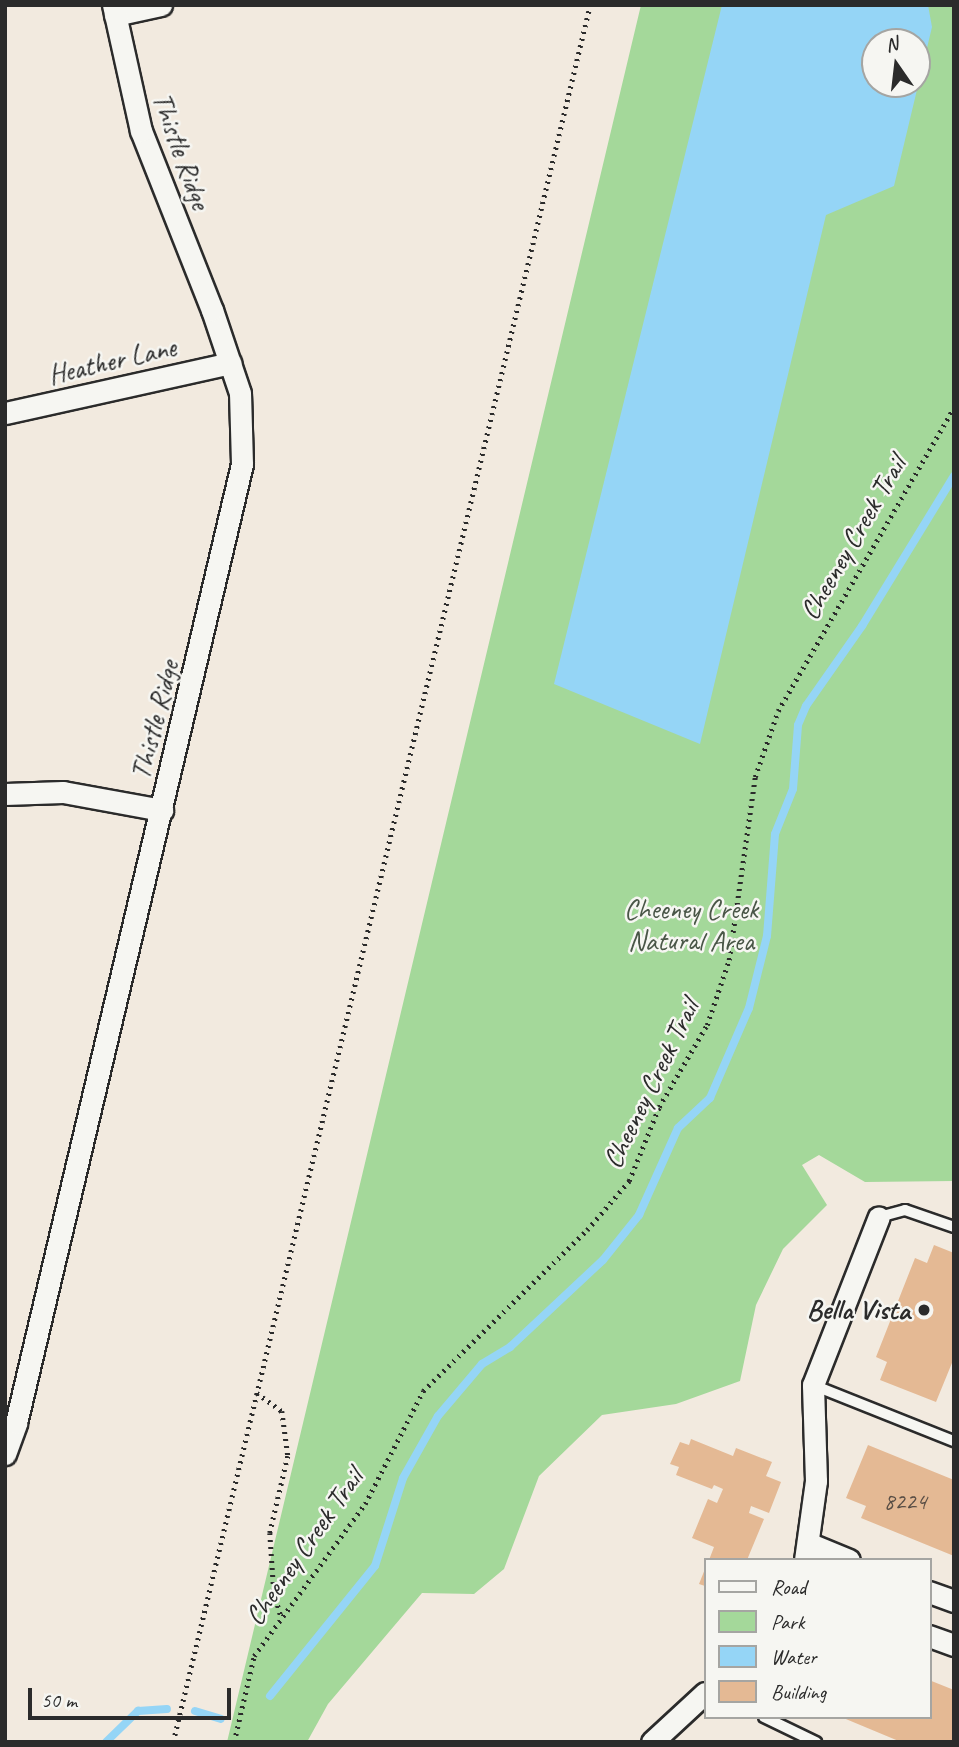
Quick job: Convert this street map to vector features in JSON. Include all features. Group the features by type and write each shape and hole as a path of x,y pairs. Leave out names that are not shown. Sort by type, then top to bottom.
{"street":[{"path":"114,10 160,5"},
{"name":"Thistle Ridge","path":"5,1454 236,502 243,415 231,363 141,131 114,10"},
{"name":"Heather Lane","path":"5,413 231,363"},
{"path":"5,794 63,792 162,810"},
{"path":"839,1558 808,1552 816,1481 813,1385 878,1217"},
{"path":"931,1593 954,1601"},
{"path":"931,1637 954,1645"},
{"path":"652,1742 704,1694"}],"lane":[{"path":"878,1217 905,1210 954,1227"},
{"path":"813,1385 954,1441"},
{"path":"768,1719 816,1742"}],"path":[{"path":"173,1742 590,5"},
{"name":"Cheeney Creek Trail","path":"234,1742 254,1656 365,1504 423,1391 587,1230 629,1181 659,1107 707,1024 729,960 755,777 778,711 954,407"},
{"path":"257,1393 282,1410 288,1457 270,1533 274,1592 281,1617"}],"green space":[{"name":"Cheeney Creek Natural Area","path":"641,5 954,5 954,1181 865,1182 819,1155 802,1165 827,1205 783,1249 756,1305 740,1381 676,1404 602,1415 539,1476 504,1569 474,1594 422,1593 328,1704 307,1742 227,1742"}],"water":[{"path":"722,5 928,5 932,27 931,31 931,28 861,28 861,98 915,98 894,186 826,215 700,744 554,684"}],"building":[{"name":"Bella Vista","path":"934,1245 954,1253 954,1358 936,1402 880,1380 887,1362 876,1357 915,1258 927,1263"},
{"path":"691,1439 733,1456 736,1448 772,1462 766,1476 781,1482 769,1513 751,1506 749,1513 764,1519 748,1558 710,1558 714,1547 692,1538 708,1499 717,1503 723,1489 714,1485 712,1489 676,1475 679,1467 670,1464 680,1442 689,1445"},
{"path":"868,1445 954,1480 954,1556 861,1518 866,1506 846,1498"},
{"path":"704,1572 704,1586 699,1584"},
{"path":"931,1681 954,1690 954,1742 901,1742 846,1719 931,1719"}],"waterway":[{"path":"270,1696 375,1566 403,1478 438,1416 482,1364 510,1347 603,1260 639,1215 678,1128 710,1098 749,1008 767,936 775,834 793,789 798,725 806,706 862,626 954,476"},
{"path":"106,1742 138,1711 167,1709"},
{"path":"195,1711 221,1719"}],"place":[{"name":"Bella Vista","path":"924,1310"}]}
